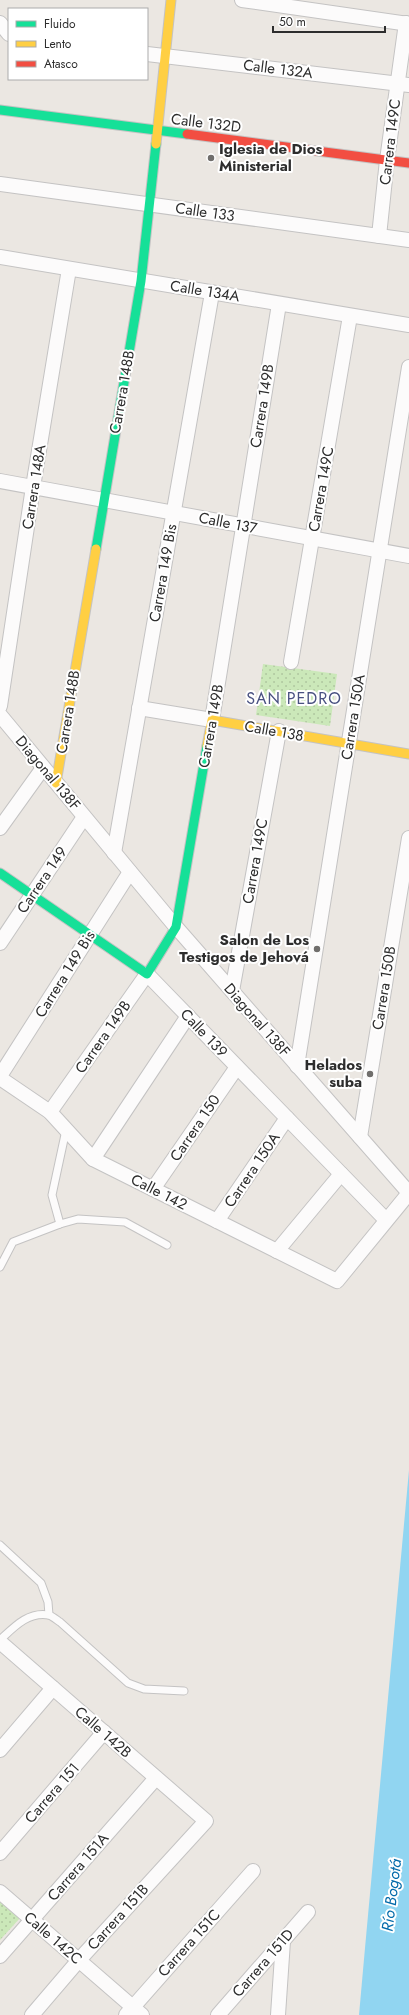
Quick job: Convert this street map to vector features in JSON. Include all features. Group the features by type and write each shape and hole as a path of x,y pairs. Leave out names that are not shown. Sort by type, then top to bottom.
{"main road":[{"name":"Carrera 148B","path":"56,783 141,281 171,0"},
{"name":"Calle 132D","path":"0,110 409,163"},
{"name":"Calle 138","path":"212,720 409,754"},
{"name":"Carrera 149B","path":"147,974 176,927 212,720"},
{"name":"Calle 139","path":"0,873 147,974"}],"street":[{"path":"242,0 408,24"},
{"path":"0,23 8,33"},
{"name":"Carrera 149C","path":"378,236 387,160 403,84 408,24"},
{"name":"Calle 132A","path":"148,54 403,84"},
{"name":"Calle 133","path":"0,184 409,240"},
{"name":"Calle 134A","path":"0,258 409,325"},
{"name":"Carrera 148A","path":"0,706 33,487 69,269"},
{"name":"Carrera 149 Bis","path":"114,853 212,293"},
{"name":"Carrera 149B","path":"212,720 279,304"},
{"name":"Carrera 149C","path":"291,662 350,316"},
{"name":"Carrera 150A","path":"297,1066 409,367"},
{"name":"Calle 137","path":"0,481 409,556"},
{"name":"Calle 138","path":"139,708 212,720"},
{"name":"Diagonal 138F","path":"0,715 176,927 409,1193"},
{"name":"Carrera 149C","path":"232,991 278,731"},
{"name":"Carrera 148B","path":"0,828 43,768"},
{"name":"Carrera 149","path":"0,943 84,817"},
{"name":"Carrera 150B","path":"360,1137 409,838"},
{"name":"Carrera 149 Bis","path":"0,1077 89,934 130,872"},
{"name":"Carrera 149B","path":"50,1112 147,974"},
{"name":"Calle 139","path":"147,974 386,1220"},
{"path":"93,1159 188,1016"},
{"name":"Carrera 150","path":"153,1189 237,1067"},
{"name":"Calle 142","path":"0,1077 50,1112 93,1159 337,1281 386,1220"},
{"name":"Carrera 150A","path":"217,1221 287,1118"},
{"path":"278,1251 341,1174"},
{"path":"386,1220 409,1193"},
{"name":"Calle 142B","path":"0,1641 206,1821"},
{"path":"0,1750 53,1688"},
{"name":"Carrera 151","path":"0,1853 104,1732"},
{"name":"Carrera 151A","path":"0,1956 156,1778"},
{"name":"Carrera 151B","path":"32,2015 79,1960 206,1821"},
{"name":"Carrera 151C","path":"134,2012 253,1871"},
{"name":"Calle 142C","path":"0,1892 79,1960 134,2012"},
{"name":"Carrera 151D","path":"218,2015 308,1912"},
{"path":"278,2015 283,1940"}],"lane":[{"path":"60,1224 52,1195 66,1130"},
{"path":"0,1267 14,1242 60,1224 78,1219 125,1222 167,1245"},
{"path":"0,1545 41,1583 48,1602 49,1615"},
{"path":"0,1641 20,1621 34,1616 49,1615 60,1622 128,1683 144,1689 184,1691"}],"green space":[{"path":"263,664 337,674 330,726 256,715"},
{"path":"0,1899 21,1917 0,1940"}],"water":[{"name":"Río Bogotá","path":"409,1470 409,2015 359,2015 365,1948"}],"traffic: fast":[{"path":"0,110 187,134"},
{"path":"96,549 141,281 156,144"},
{"path":"0,873 147,974 176,927 207,746"}],"traffic: slow":[{"path":"156,144 171,0"},
{"path":"56,783 96,549"},
{"path":"207,746 212,720 409,754"}],"traffic: jam":[{"path":"187,134 409,163"}],"place":[{"name":"Iglesia de Dios Ministerial","path":"211,158"},
{"name":"Salon de Los Testigos de Jehová","path":"317,949"},
{"name":"Helados suba","path":"370,1074"}],"district":[{"name":"SAN PEDRO","path":"294,698"}]}
